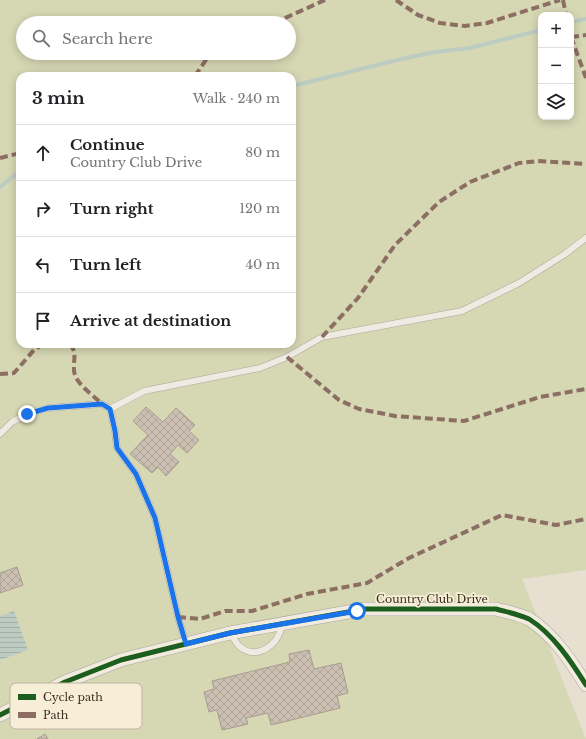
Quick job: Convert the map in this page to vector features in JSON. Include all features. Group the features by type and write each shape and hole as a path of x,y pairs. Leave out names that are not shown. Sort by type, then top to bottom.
{"street":[{"name":"Country Club Drive","path":"63,683 121,660 230,633 365,609 496,609 512,612 529,620 547,634 562,650 586,685"},
{"name":"Country Club Drive","path":"0,715 10,710"}],"lane":[{"path":"110,409 144,391 260,368 287,357 322,337 462,311 519,283 577,246 586,238"},
{"path":"0,434 12,422 48,408 102,404 110,409 117,448 136,474 155,518 178,617 186,644"},
{"path":"230,633 240,646 249,652 259,652 268,648 276,640 283,624"}],"green space":[{"path":"0,0 586,0 586,570 522,579 586,739 0,739"}],"shaded area":[{"path":"14,611 28,650 0,660 0,616"}],"building":[{"path":"146,407 163,422 176,408 195,425 189,431 199,440 187,453 178,445 170,454 179,462 166,476 158,467 152,473 130,454 148,435 133,421"},
{"path":"17,567 23,585 0,593 0,573"},
{"path":"309,650 314,669 341,663 348,693 337,696 340,708 271,725 268,713 246,718 248,724 222,730 217,710 209,712 204,692 214,689 212,681 290,662 289,654"},
{"path":"45,734 48,739 37,739"}],"waterway":[{"path":"574,21 586,19"},
{"path":"296,85 406,58 435,52 470,48 538,31"},
{"path":"0,187 16,174"}],"marked path":[{"path":"290,16 325,0"},
{"path":"396,0 418,15 440,23 465,26 487,23 560,0"},
{"path":"563,0 565,12"},
{"path":"574,37 586,35"},
{"path":"574,45 586,78"},
{"path":"198,72 206,60"},
{"path":"0,158 16,154"},
{"path":"322,337 358,298 395,245 439,202 470,182 519,163 538,161 586,164"},
{"path":"0,374 14,373 37,348"},
{"path":"73,348 74,371 77,379 83,387 102,404"},
{"path":"287,357 339,400 359,409 395,416 464,421 540,397 586,389"},
{"path":"178,617 200,619 225,611 252,611 307,594 367,583 409,558 502,515 556,525 586,519"}],"cycle path":[{"path":"63,683 121,660 230,633 365,609 496,609 529,619 538,625 554,640 586,685"},
{"path":"0,715 10,710"}],"route":[{"path":"27,414 48,408 102,404 110,409 117,448 136,474 155,518 178,617 186,644 230,633 357,611"}]}
